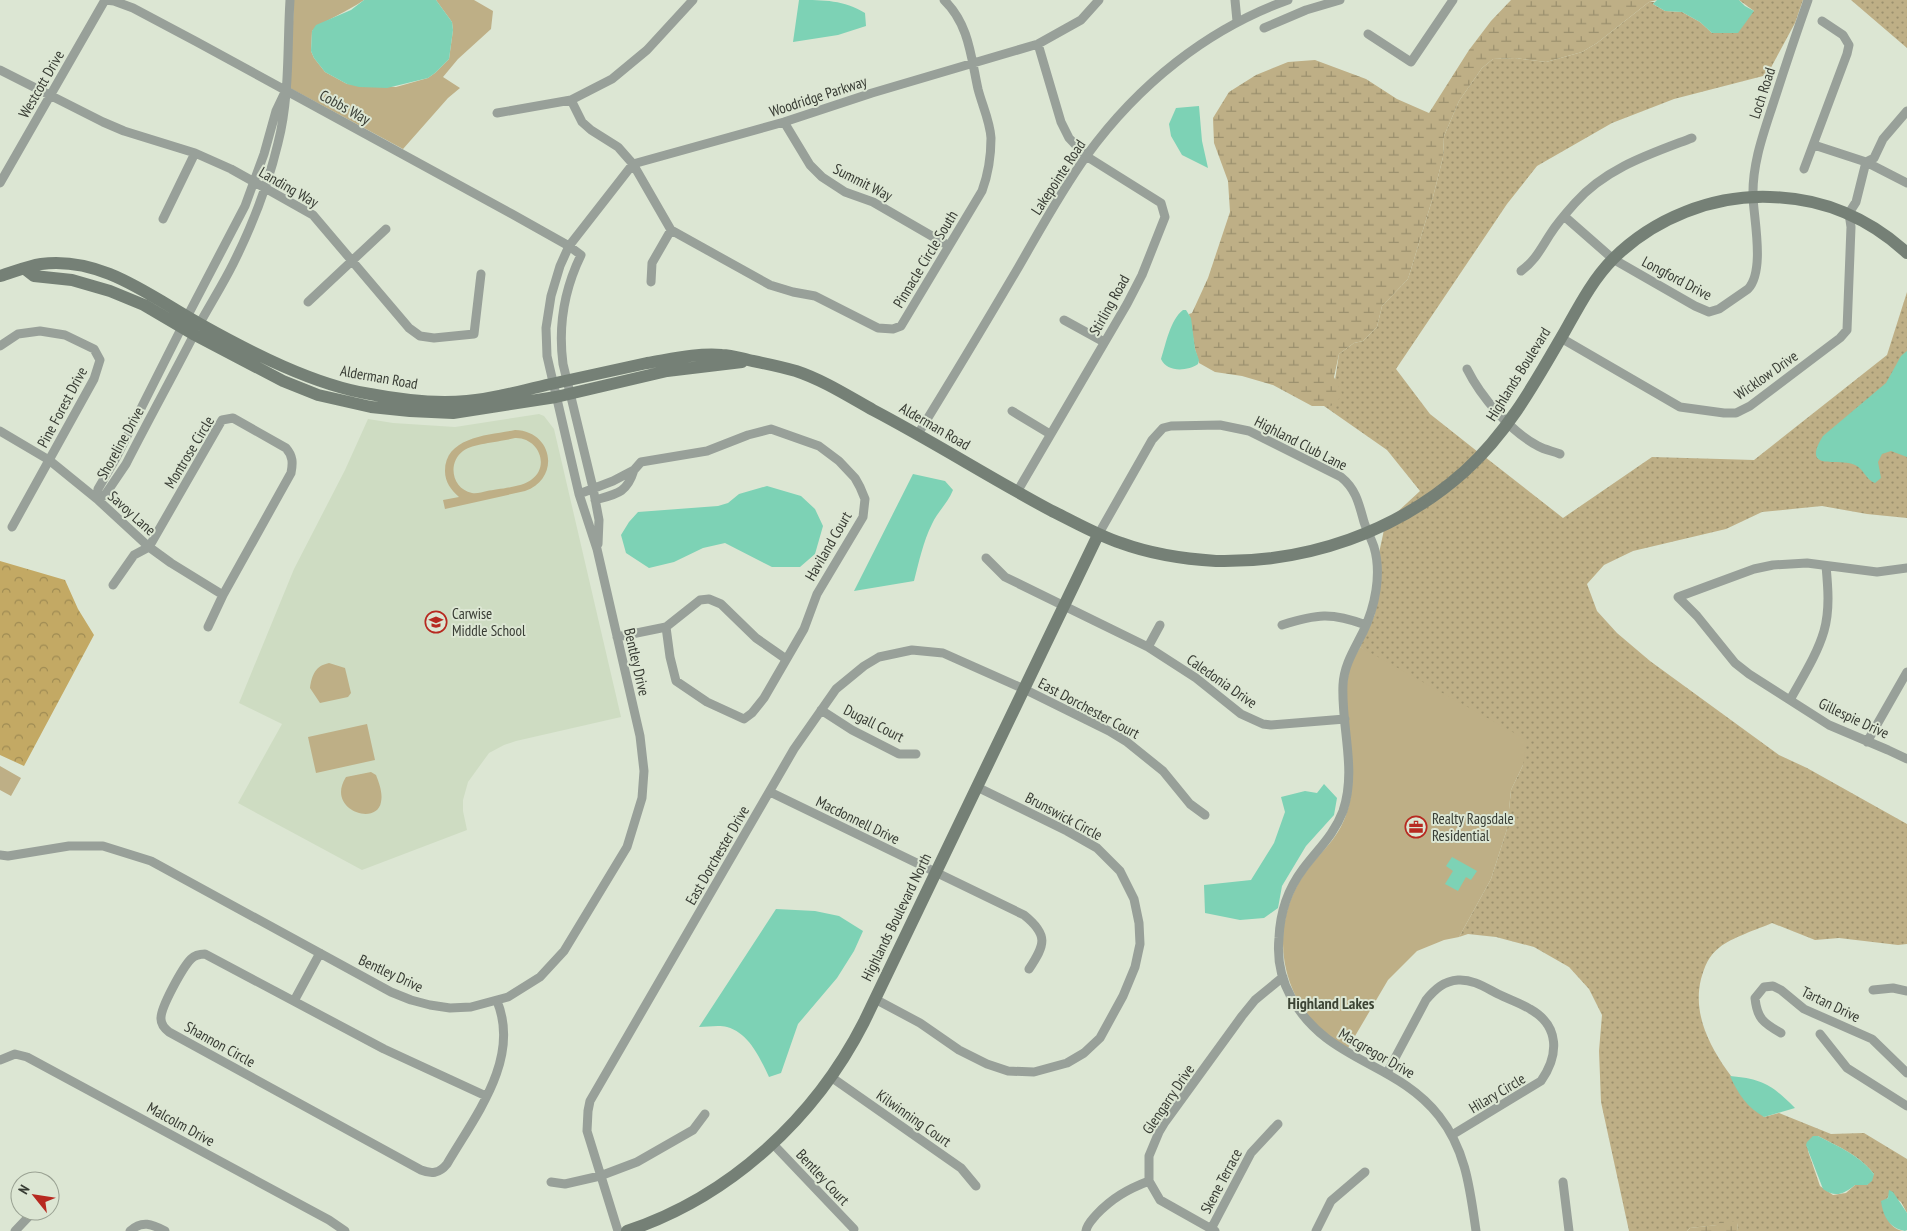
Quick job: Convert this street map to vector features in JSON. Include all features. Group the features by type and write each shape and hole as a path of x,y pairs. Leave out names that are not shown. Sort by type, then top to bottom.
{"street":[{"name":"Cobbs Way","path":"105,0 114,1 133,8 569,246"},
{"name":"Westcott Drive","path":"0,182 105,0"},
{"name":"Shoreline Drive","path":"286,90 276,111 264,154 246,206 98,490 98,499 105,495 116,480 233,265 250,229 278,143 285,111 286,90 290,0"},
{"path":"497,113 571,100 612,79 647,50 694,0"},
{"name":"Pinnacle Circle South","path":"671,230 770,284 793,292 815,296 878,328 893,330 901,326 982,191 990,170 991,135 978,88 974,62 964,29 951,7 944,0"},
{"path":"1235,0 1237,21"},
{"name":"Lakepointe Road","path":"918,434 1053,209 1086,156 1103,134 1143,90 1182,57 1237,21 1288,0"},
{"path":"1264,28 1306,10 1340,0"},
{"path":"1368,34 1411,62 1453,0"},
{"name":"Loch Road","path":"1753,196 1756,154 1808,0"},
{"name":"Woodridge Parkway","path":"633,164 784,122 872,93 1038,44 1081,20 1095,1"},
{"path":"1804,169 1849,45 1843,35 1822,21"},
{"name":"Stirling Road","path":"1017,492 1142,275 1165,217 1162,203 1086,156 1069,138 1061,122 1038,44"},
{"name":"Landing Way","path":"0,70 103,122 124,131 194,153 231,169 313,215 409,328 420,336 434,338 474,334 482,274"},
{"path":"571,100 582,122 618,147 633,164 671,230 652,263 651,282"},
{"path":"1848,213 1856,202 1866,162 1874,158 1883,139 1907,111"},
{"name":"Summit Way","path":"784,122 810,165 822,177 845,192 873,202 949,246"},
{"path":"1521,271 1532,263 1553,230 1588,190 1617,169 1652,152 1692,138"},
{"path":"1814,145 1866,162 1907,183"},
{"path":"163,219 194,153"},
{"path":"569,246 633,164"},
{"name":"Highlands Boulevard","path":"1098,534 1141,549 1176,557 1240,561 1299,554 1338,544 1368,533 1415,509 1442,489 1482,454 1508,424 1591,288 1613,259 1650,230 1682,213 1723,200 1753,196 1800,200 1848,213 1878,230 1907,253"},
{"name":"Longford Drive","path":"1564,216 1613,259 1694,306 1709,312 1719,309 1751,285 1756,272 1756,220 1753,196"},
{"name":"Wicklow Drive","path":"1561,338 1680,406 1736,413 1750,406 1840,338 1847,330 1851,227 1848,213"},
{"path":"308,302 386,229"},
{"name":"Bentley Drive","path":"0,855 8,856 69,846 108,847 150,860 392,992 420,1003 439,1007 461,1008 508,997 532,983 559,958 627,847 642,798 644,771 640,736 597,549 579,494 556,397 546,343 548,310 554,283 569,246 581,255 568,286 562,313 561,351 596,500 599,520 597,549"},
{"name":"Alderman Road","path":"0,276 25,269 34,264 73,265 111,274 136,286 184,322 283,381 318,395 372,407 453,413 556,397 569,387 691,355 726,355 775,365 802,373 918,434 1017,492 1098,534"},
{"path":"1064,320 1104,342"},
{"name":"Alderman Road","path":"197,330 295,372 328,384 365,394 437,402 465,402 504,396 553,383 569,387"},
{"name":"Pine Forest Drive","path":"0,346 18,334 40,331 64,335 94,349 100,360 94,379 49,460"},
{"path":"1467,369 1474,383 1508,424 1540,447 1560,454"},
{"path":"1012,411 1050,434"},
{"name":"Montrose Circle","path":"149,547 222,420 233,418 286,448 290,453 293,463 291,473 223,595 208,627"},
{"name":"Highland Club Lane","path":"1098,534 1157,433 1171,426 1184,425 1220,425 1249,431 1341,477 1348,482 1356,493 1368,533"},
{"name":"Haviland Court","path":"579,494 621,477 634,470 641,462 707,451 748,435 771,429 819,446 839,461 855,478 865,499 863,517 817,594 804,629 764,698 752,713 744,719 707,702 676,681 670,657 666,627"},
{"name":"Savoy Lane","path":"0,432 49,460 98,499 149,547 223,595"},
{"path":"12,527 49,460"},
{"path":"596,500 618,494 627,486 634,470"},
{"path":"621,477 627,486"},
{"name":"Macgregor Drive","path":"1368,533 1374,548 1376,571 1374,601 1366,625 1351,653 1345,670 1343,687 1349,778 1346,800 1333,833 1302,871 1289,891 1279,927 1278,954 1288,991 1299,1011 1323,1037 1408,1085 1440,1116 1452,1135 1467,1172 1476,1231"},
{"name":"Highlands Boulevard North","path":"627,1231 649,1224 707,1193 753,1161 773,1144 811,1103 831,1077 856,1038 1098,534"},
{"path":"113,585 134,555 149,547"},
{"name":"Caledonia Drive","path":"986,558 1005,577 1148,647 1196,678 1241,714 1263,724 1285,726 1345,719"},
{"name":"Gillespie Drive","path":"1826,566 1808,563 1773,565 1754,569 1678,597 1697,616 1735,662 1748,674 1829,725 1907,759"},
{"path":"1790,700 1824,631 1828,610 1826,566 1877,572 1907,568"},
{"path":"617,637 666,627 700,600 709,598 721,604 756,638 786,659"},
{"path":"1282,625 1311,616 1328,615 1346,618 1366,625"},
{"path":"1148,647 1160,625"},
{"name":"East Dorchester Drive","path":"618,1231 587,1131 590,1100 794,749 836,689 864,666 879,657 912,650 943,653 1024,689"},
{"path":"1867,742 1907,672"},
{"name":"East Dorchester Court","path":"1024,689 1109,731 1127,742 1163,771 1190,804 1205,814"},
{"name":"Dugall Court","path":"821,710 852,730 899,754 916,754"},
{"name":"Brunswick Circle","path":"875,999 920,1023 959,1050 987,1064 1008,1071 1034,1072 1067,1063 1084,1053 1100,1038 1123,996 1136,966 1140,944 1139,924 1134,899 1120,871 1097,848 1067,831 977,787"},
{"name":"Macdonnell Drive","path":"770,792 1024,915 1036,925 1042,936 1038,955 1029,969"},
{"path":"294,1001 320,953"},
{"name":"Shannon Circle","path":"486,1096 384,1048 205,954 199,954 192,958 186,966 163,1008 161,1017 163,1026 168,1032 412,1165 431,1173 438,1172 447,1164 486,1096 496,1076 502,1051 503,1025 497,1001"},
{"name":"Glengarry Drive","path":"1149,1181 1149,1156 1159,1132 1242,1016 1255,1000 1283,977"},
{"name":"Hilary Circle","path":"1387,1073 1426,1000 1433,990 1444,984 1459,980 1478,983 1539,1015 1549,1027 1554,1041 1554,1056 1542,1082 1452,1135"},
{"name":"Tartan Drive","path":"1781,1034 1768,1026 1756,1012 1755,998 1764,987 1773,986 1781,990 1804,1009 1872,1039 1907,1073"},
{"path":"1873,990 1893,988 1907,991"},
{"path":"1820,1034 1847,1068 1907,1106"},
{"name":"Malcolm Drive","path":"0,1060 15,1054 28,1057 329,1220 345,1231"},
{"name":"Kilwinning Court","path":"831,1077 961,1168 976,1186"},
{"path":"552,1182 565,1184 600,1176 637,1162 693,1130 705,1114"},
{"name":"Skene Terrace","path":"1213,1230 1251,1152 1278,1124"},
{"name":"Bentley Court","path":"773,1144 854,1229"},
{"path":"1316,1231 1331,1201 1365,1172"},
{"path":"1086,1231 1086,1226 1108,1203 1128,1190 1149,1181 1160,1200 1213,1230"},
{"path":"1562,1182 1569,1231"},
{"path":"15,1231 24,1221"},
{"path":"130,1231 136,1225 144,1223 165,1231"}],"shaded area":[{"path":"364,0 436,0 452,22 453,30 449,59 428,78 387,88 359,87 347,84 325,72 311,51 312,31 316,25 351,10"},
{"path":"799,0 825,1 849,5 865,13 866,26 838,35 793,42"},
{"path":"1657,0 1739,0 1754,11 1738,33 1712,33 1700,22 1682,12 1665,11 1653,4"},
{"path":"1199,106 1202,141 1208,168 1182,155 1171,136 1169,124 1176,108"},
{"path":"1183,310 1186,310 1191,318 1195,349 1199,360 1198,364 1189,368 1173,369 1164,364 1161,359 1172,326"},
{"path":"1907,351 1907,457 1891,451 1882,454 1878,462 1881,478 1875,483 1855,465 1819,459 1816,455 1817,448 1823,436 1886,383 1901,356"},
{"name":"Carwise Middle School","path":"539,414 544,416 554,429 621,717 516,741 489,753 468,782 463,800 467,830 362,870 238,803 282,724 239,703 294,569 345,470 368,419 393,423 455,427"},
{"path":"913,474 945,481 953,490 934,519 921,552 914,581 854,591"},
{"path":"767,486 801,496 815,509 823,526 815,554 800,567 772,567 725,543 703,548 674,562 649,568 626,553 621,535 638,512 718,506 728,503 739,494"},
{"path":"1324,784 1337,798 1334,815 1306,846 1282,886 1278,908 1264,918 1240,920 1205,913 1204,885 1251,880 1274,843 1285,812 1281,797 1305,791 1317,793"},
{"path":"1452,857 1477,871 1471,880 1466,877 1458,891 1445,884 1453,871 1446,866"},
{"path":"776,909 815,911 839,916 863,931 854,951 837,978 798,1024 781,1073 769,1077 748,1040 735,1030 724,1026 699,1027"},
{"path":"1730,1076 1751,1079 1766,1084 1795,1108 1764,1117 1744,1100"},
{"path":"1813,1136 1818,1136 1834,1144 1862,1162 1874,1174 1872,1181 1867,1185 1855,1185 1839,1194 1827,1192 1823,1189 1806,1145"},
{"path":"1889,1190 1893,1192 1907,1213 1907,1230 1905,1231 1891,1224 1883,1212 1881,1201 1888,1198"}],"green space":[{"path":"294,0 364,0 324,22 312,31 311,51 325,72 347,84 396,87 428,78 449,59 453,30 452,22 436,0 474,0 493,11 491,29 458,59 443,77 460,88 448,98 403,149 290,88"},
{"path":"1511,0 1657,0 1649,2 1597,43 1582,52 1546,62 1515,58 1493,59 1482,68 1459,101 1444,136 1443,157 1433,197 1408,279 1382,306 1377,327 1363,341 1354,343 1339,354 1334,377 1343,396 1331,406 1312,406 1273,385 1242,376 1215,372 1199,363 1189,314 1192,313 1208,278 1230,212 1228,181 1214,143 1213,118 1229,92 1256,75 1288,62 1315,60 1366,79 1397,99 1429,113 1469,50 1491,21"},
{"path":"1739,0 1803,0 1795,23 1767,75 1674,99 1612,123 1537,166 1507,204 1396,369 1430,414 1478,452 1440,486 1393,516 1420,491 1387,450 1324,406 1331,406 1339,354 1354,343 1363,341 1377,327 1382,306 1408,279 1433,197 1443,157 1444,136 1459,101 1482,68 1493,59 1515,58 1546,62 1582,52 1597,43 1649,2 1655,2 1653,4 1665,11 1682,12 1700,22 1712,33 1754,11"},
{"path":"1851,0 1907,0 1907,48"},
{"path":"1907,292 1907,518 1867,514 1822,506 1762,512 1726,529 1633,551 1604,565 1587,584 1597,611 1617,633 1650,661 1779,755 1807,768 1907,824 1907,944 1898,945 1839,938 1815,940 1772,923 1731,940 1716,950 1704,970 1699,999 1701,1018 1716,1054 1727,1071 1764,1117 1779,1113 1831,1134 1864,1133 1907,1159 1907,1213 1901,1202 1890,1194 1886,1200 1888,1220 1893,1227 1903,1231 1738,1231 1737,1223 1690,1228 1687,1231 1629,1231 1601,1102 1599,1051 1602,1015 1589,989 1569,967 1534,947 1496,937 1468,934 1459,937 1491,879 1507,829 1511,790 1523,765 1360,647 1375,614 1379,553 1384,530 1485,457 1563,518 1652,457 1754,460 1887,355","holes":["1818,1136 1848,1152 1868,1167 1874,1174 1867,1185 1855,1185 1846,1193 1833,1195 1820,1186 1808,1151"]},
{"path":"515,430 528,432 538,438 544,446 548,456 548,466 544,476 536,485 525,491 445,509 443,500 459,497 449,486 445,475 447,459 452,451 471,439","holes":["515,438 523,439 535,447 541,460 537,474 531,480 516,486 476,493 465,491 456,481 454,475 455,462 463,451 481,444"]},
{"path":"0,561 65,580 78,609 94,635 24,766 0,755"},
{"path":"1360,647 1527,740 1523,765 1511,790 1507,829 1491,879 1459,937 1444,940 1417,951 1388,980 1348,1048 1325,1034 1309,1017 1297,999 1284,957 1283,936 1286,914 1294,893 1305,873 1338,832 1347,812 1352,784 1352,767 1347,687 1350,668"},
{"path":"329,663 345,668 351,693 348,697 320,703 310,688 311,683 317,669"},
{"path":"367,724 375,760 316,773 308,737"},
{"path":"0,766 21,778 11,796 0,790"},
{"path":"371,772 376,775 378,781 381,802 377,809 371,813 363,814 347,806 342,798 341,789 346,777"},
{"path":"1723,1218 1737,1223 1738,1231 1687,1231 1690,1228 1717,1225"}],"place":[{"name":"Carwise Middle School","path":"436,622"},
{"name":"Realty Ragsdale Residential","path":"1416,827"}],"district":[{"name":"Highland Lakes","path":"1331,1003"}]}
